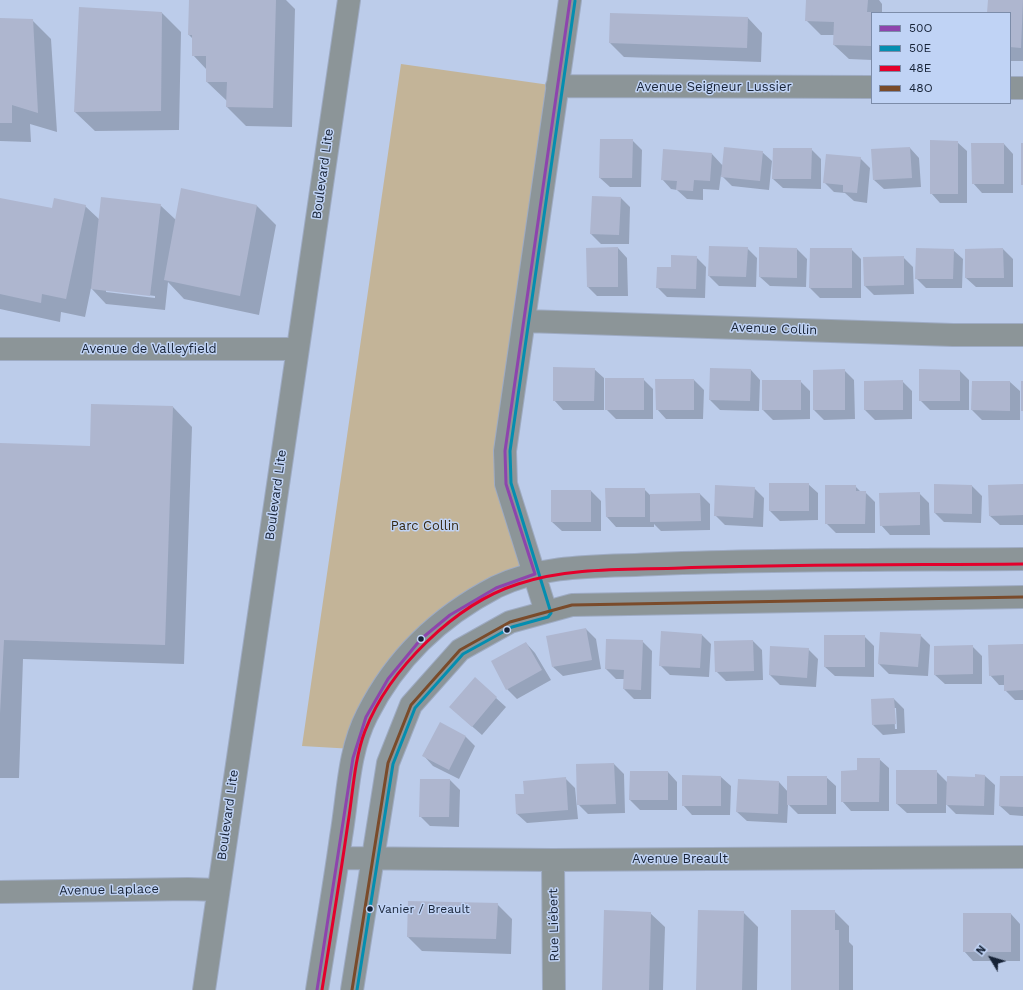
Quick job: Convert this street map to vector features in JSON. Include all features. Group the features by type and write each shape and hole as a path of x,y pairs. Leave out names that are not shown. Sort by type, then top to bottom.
{"street":[{"name":"Boulevard Lite","path":"204,990 349,0"},
{"path":"546,612 506,484 505,458 570,0"},
{"name":"Avenue Seigneur Lussier","path":"557,86 871,87"},
{"path":"1011,88 1023,88"},
{"name":"Avenue Collin","path":"525,321 945,335 1023,335"},
{"name":"Avenue de Valleyfield","path":"0,349 297,349"},
{"path":"317,990 352,758 366,717 388,679 421,639 450,615 496,588 535,574 557,569 706,562 1023,559"},
{"path":"352,990 388,763 411,705 460,650 510,622 572,605 1023,597"},
{"name":"Avenue Breault","path":"338,858 553,860 1023,857"},
{"name":"Rue Liébert","path":"553,860 554,990"},
{"name":"Avenue Laplace","path":"0,892 188,889 218,890"}],"green space":[{"name":"Parc Collin","path":"401,64 557,86 500,472 535,569 496,588 377,690 354,749 302,746"}],"building":[{"path":"189,0 276,0 273,108 226,107 227,82 206,82 206,56 192,56 192,35 188,35"},
{"path":"806,0 868,0 867,12 871,12 871,46 833,45 834,22 805,21"},
{"path":"988,0 1023,0 1021,48 1011,47 1011,12 987,12"},
{"path":"79,7 162,12 161,111 74,112"},
{"path":"610,13 748,17 747,48 609,43"},
{"path":"0,18 33,19 38,113 12,105 12,123 0,123"},
{"path":"600,139 633,139 632,178 599,178"},
{"path":"930,140 958,141 958,194 930,194"},
{"path":"971,143 1004,143 1004,184 972,184"},
{"path":"1021,143 1023,143 1023,185 1021,185"},
{"path":"724,147 763,151 760,181 721,177"},
{"path":"910,147 912,178 873,180 871,149"},
{"path":"773,148 812,148 811,179 772,179"},
{"path":"663,149 712,153 710,181 694,180 693,191 676,190 677,181 661,180"},
{"path":"826,154 861,157 857,193 843,192 843,185 823,183"},
{"path":"181,188 257,205 240,296 164,280"},
{"path":"592,196 621,197 619,235 590,234"},
{"path":"101,197 161,204 150,296 91,289"},
{"path":"0,198 52,208 54,198 86,205 66,299 42,294 41,303 0,294"},
{"path":"709,246 748,247 746,277 708,276"},
{"path":"618,247 618,287 587,287 586,248"},
{"path":"759,247 797,248 797,278 759,277"},
{"path":"810,248 852,248 852,288 809,288"},
{"path":"916,248 954,249 953,279 915,279"},
{"path":"1003,248 1004,278 965,278 965,249"},
{"path":"671,255 697,256 696,289 656,288 657,267 671,267"},
{"path":"904,256 904,285 864,286 863,257"},
{"path":"553,367 595,368 594,401 553,401"},
{"path":"710,368 751,369 750,401 709,400"},
{"path":"845,369 845,410 813,410 813,370"},
{"path":"919,369 960,370 960,401 919,401"},
{"path":"605,378 644,378 644,410 605,410"},
{"path":"655,379 694,379 694,410 656,410"},
{"path":"762,380 801,380 801,410 762,410"},
{"path":"903,380 903,410 864,410 864,381"},
{"path":"972,381 1010,381 1010,411 971,410"},
{"path":"1021,381 1023,381 1023,411 1021,411"},
{"path":"91,404 173,406 165,645 4,640 0,713 0,443 90,446"},
{"path":"769,483 809,483 809,511 769,511"},
{"path":"934,484 972,485 972,514 934,513"},
{"path":"1023,484 1023,515 989,516 988,485"},
{"path":"715,485 755,487 753,518 714,516"},
{"path":"825,485 856,485 856,491 866,491 865,524 825,524"},
{"path":"605,488 645,488 645,517 606,517"},
{"path":"551,490 591,490 591,522 551,522"},
{"path":"920,492 920,525 880,526 879,493"},
{"path":"700,493 701,521 650,522 650,494"},
{"path":"586,628 592,660 552,667 546,636"},
{"path":"661,631 702,634 700,668 659,666"},
{"path":"880,632 921,634 918,667 878,664"},
{"path":"824,635 865,635 865,667 824,667"},
{"path":"606,639 643,640 641,690 623,689 624,670 605,669"},
{"path":"753,640 754,671 715,672 714,641"},
{"path":"526,642 542,670 506,690 491,661"},
{"path":"1023,644 1023,690 1004,691 1004,675 989,676 988,645"},
{"path":"973,645 973,674 934,675 934,646"},
{"path":"770,646 809,648 807,678 769,675"},
{"path":"475,677 497,697 472,727 449,707"},
{"path":"894,698 896,724 872,725 871,699"},
{"path":"440,722 466,736 449,770 422,756"},
{"path":"857,758 880,758 879,802 841,802 841,771 857,770"},
{"path":"614,763 616,804 577,805 576,764"},
{"path":"896,770 937,770 937,804 896,804"},
{"path":"630,771 668,771 668,800 629,800"},
{"path":"975,774 985,775 984,806 946,805 947,776 975,777"},
{"path":"682,775 721,776 721,806 682,806"},
{"path":"787,776 827,776 827,805 787,805"},
{"path":"1000,776 1023,776 1023,807 999,806"},
{"path":"566,777 568,810 516,814 515,794 524,794 523,781"},
{"path":"420,779 450,779 449,817 419,817"},
{"path":"738,779 779,781 778,814 736,812"},
{"path":"408,901 498,903 496,939 407,937"},
{"path":"604,910 651,912 649,990 602,990"},
{"path":"698,910 744,911 742,990 696,990"},
{"path":"791,910 835,910 835,930 839,930 839,990 791,990"},
{"path":"963,913 1011,913 1011,952 963,952"}],"transit line":[{"name":"50O","path":"317,990 353,758 366,717 388,679 421,639 450,615 496,588 535,574 506,484 505,451 570,0"},
{"name":"50E","path":"357,990 393,764 415,708 463,654 512,627 548,617 551,613 511,483 510,451 575,1"},
{"name":"48E","path":"322,990 356,765 365,731 376,708 390,685 407,663 448,623 471,607 494,594 518,584 558,575 599,570 766,566 1023,564"},
{"name":"48O","path":"352,990 388,763 411,705 460,650 510,622 572,605 1023,597"}],"place":[{"name":"Vanier / Breault","path":"370,909"}]}
